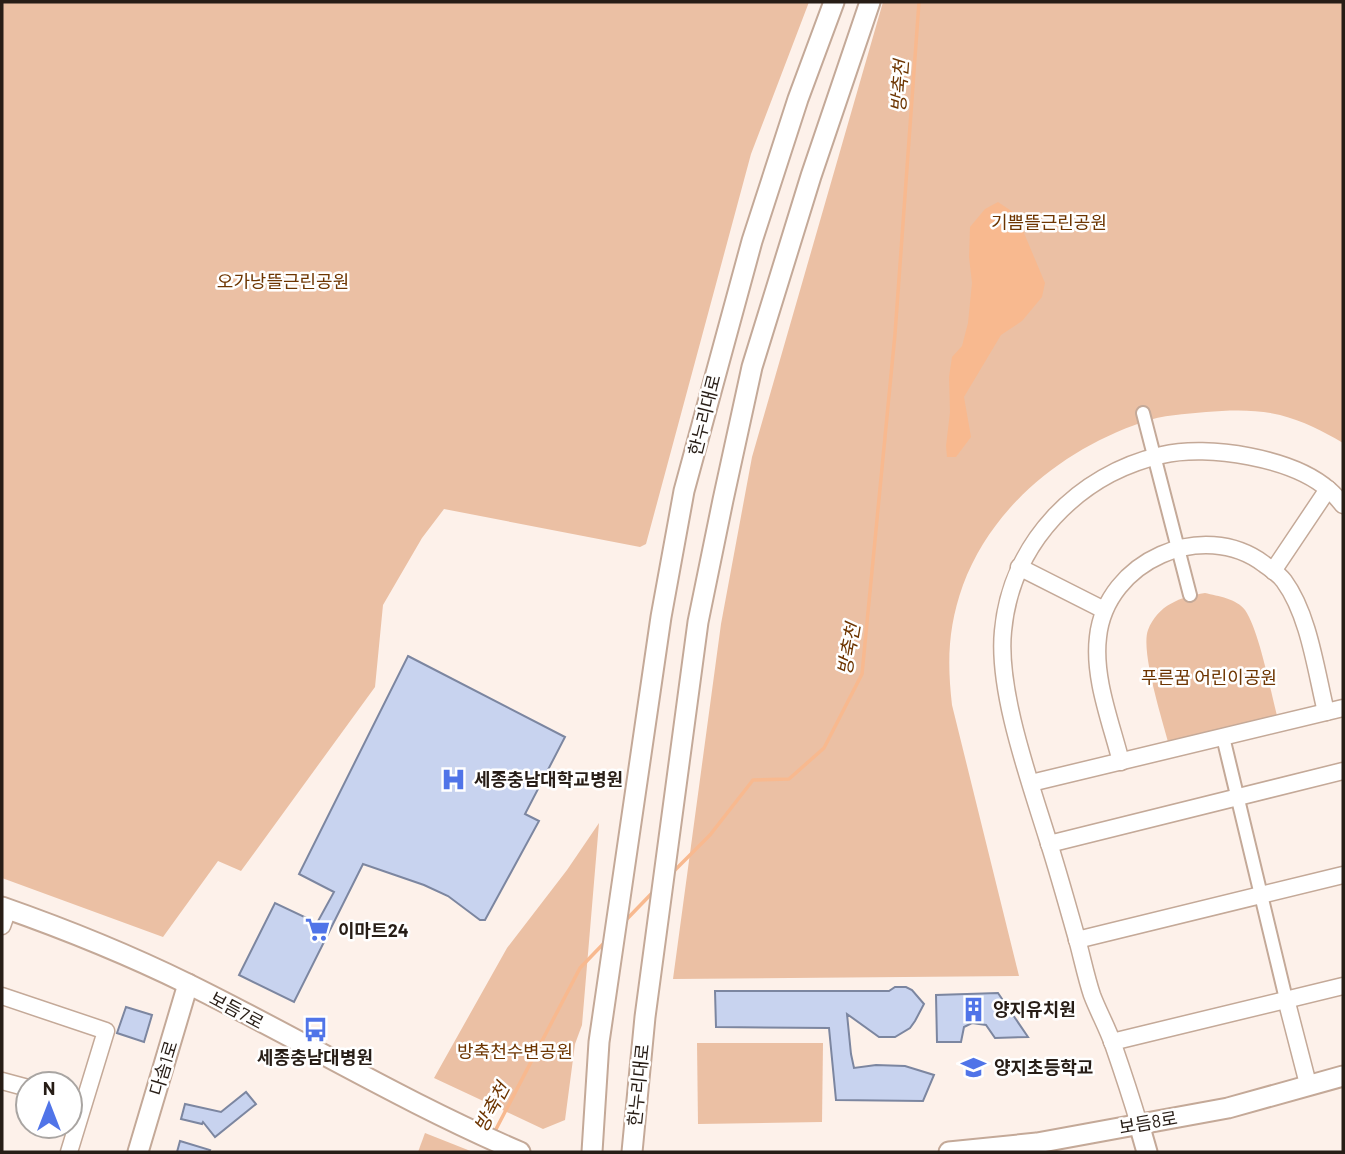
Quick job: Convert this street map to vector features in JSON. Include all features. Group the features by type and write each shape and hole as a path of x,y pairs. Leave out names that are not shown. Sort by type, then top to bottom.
{"street":[{"name":"한누리대로","path":"592,1152 599,1042 661,617 684,491 720,354 778,162 834,2"},
{"name":"한누리대로","path":"632,1152 645,1017 698,622 752,367 811,176 870,2"},
{"path":"1143,413 1190,595"},
{"path":"1147,1152 1112,1042 1092,993 1017,733 1003,667 1003,631 1010,589 1019,567 1045,527 1076,494 1121,468 1164,454 1209,451 1258,458 1293,469 1328,489 1343,505"},
{"path":"1273,571 1328,489"},
{"path":"1121,762 1097,669 1098,636 1104,610 1121,584 1139,566 1178,548 1217,545 1249,553 1283,579 1301,611 1326,712"},
{"path":"1019,567 1104,610"},
{"path":"1031,783 1343,708"},
{"path":"1223,737 1308,1084"},
{"path":"1049,844 1343,771"},
{"path":"1077,940 1343,875"},
{"name":"보듬7로","path":"4,914 132,958 188,984 411,1103 520,1152"},
{"name":"다솜1로","path":"138,1152 188,984"},
{"path":"1112,1042 1343,986"},
{"path":"2,996 106,1031 84,1084"},
{"name":"보듬8로","path":"949,1152 1037,1143 1228,1108 1343,1076"}],"green space":[{"name":"오가낭뜰근린공원","path":"2,2 809,2 751,154 646,544 640,547 444,509 422,538 383,605 375,687 241,871 218,861 163,937 2,878"},
{"name":"기쁨뜰근린공원","path":"883,2 1343,2 1343,443 1297,420 1262,412 1215,411 1150,420 1114,433 1059,464 1012,505 976,556 958,600 952,630 949,659 952,705 1019,976 673,979 721,624 752,457"},
{"name":"푸른꿈 어린이공원","path":"1205,593 1232,601 1245,610 1260,648 1279,723 1170,749 1150,671 1146,640 1148,630 1164,608 1187,597"},
{"name":"방축천수변공원","path":"599,823 582,1025 575,1044 565,1120 543,1129 434,1078 507,948"},
{"path":"697,1043 823,1043 822,1122 698,1124"},
{"path":"425,1133 473,1152 418,1152"}],"shaded area":[{"path":"998,202 1016,214 1045,283 1042,297 1022,321 1001,335 964,397 971,437 956,457 947,457 949,377 952,357 962,346 968,323 972,283 970,227 985,209"}],"building":[{"path":"408,656 565,737 525,814 539,821 485,920 480,920 448,896 363,864 294,1002 239,975 275,903 317,923 334,892 299,874"},
{"path":"895,987 912,990 924,1004 910,1028 895,1037 879,1037 847,1014 854,1068 876,1065 905,1066 934,1075 923,1101 836,1100 829,1028 716,1027 715,991 889,991"},
{"name":"양지유치원","path":"998,993 1028,1037 995,1038 986,1025 972,1023 964,1027 961,1042 937,1042 936,995"},
{"path":"126,1007 152,1015 144,1042 117,1033"},
{"path":"246,1092 256,1104 215,1137 203,1122 202,1124 181,1119 185,1104 221,1112"},
{"path":"180,1141 210,1150 177,1152"}],"waterway":[{"name":"방축천","path":"672,873 710,835 753,780 789,779 824,748 862,674 895,334 919,2"},
{"name":"방축천","path":"626,920 654,891"},
{"name":"방축천","path":"494,1133 580,968 606,941"}],"place":[{"name":"세종충남대학교병원","path":"454,779"},
{"name":"이마트24","path":"318,930"},
{"name":"양지유치원","path":"973,1009"},
{"name":"세종충남대병원","path":"315,1030"},
{"name":"양지초등학교","path":"974,1067"}]}
